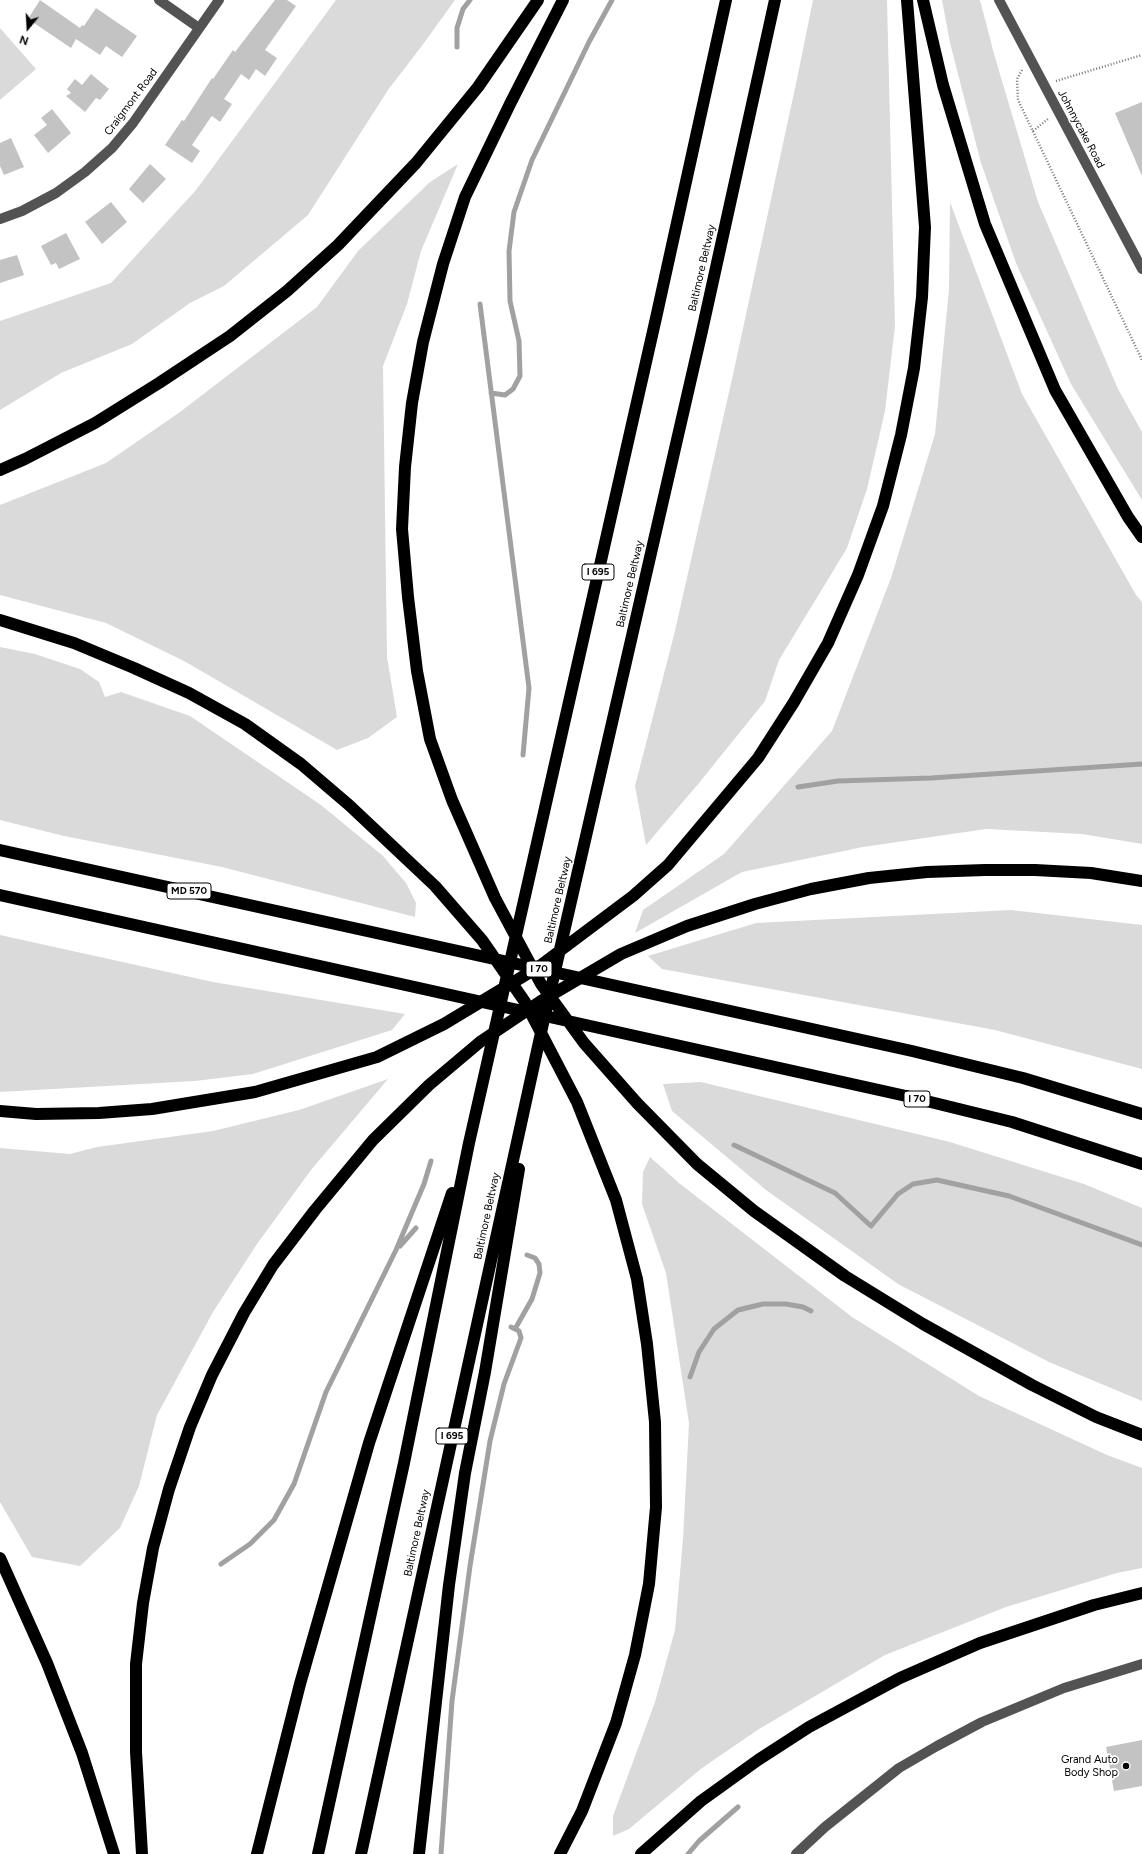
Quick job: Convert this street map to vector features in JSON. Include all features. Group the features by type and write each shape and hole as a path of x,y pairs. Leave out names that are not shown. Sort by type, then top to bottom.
{"highway":[{"path":"0,470 25,460 95,423 153,387 230,336 287,291 338,245 416,163 478,87 538,0"},
{"path":"563,0 506,111 466,197 443,264 423,342 412,403 405,467 402,529 408,598 417,671 430,739 452,800 495,898 541,984 584,1043 636,1103 697,1164 754,1211 845,1276 923,1324 1032,1385 1096,1417 1142,1435"},
{"name":"I 695","path":"318,1854 404,1463 469,1143 651,342 726,0"},
{"name":"Baltimore Beltway","path":"361,1854 544,1019 700,339 775,0"},
{"path":"0,1111 36,1114 99,1113 152,1108 255,1092 377,1057 444,1024 537,968 633,896 668,865 758,758 794,702 828,643 858,574 882,506 901,435 914,368 922,297 925,227 907,0"},
{"path":"923,0 943,85 985,224 1055,390 1128,517 1142,537"},
{"path":"0,620 74,643 189,693 245,724 301,764 349,805 435,886 482,940 525,1002 577,1102 616,1200 637,1278 647,1344 655,1422 656,1507 649,1584 634,1655 616,1723 582,1811 560,1854"},
{"name":"MD 570","path":"0,850 378,933"},
{"path":"142,1854 135,1707 136,1664 141,1618 153,1548 169,1489 190,1428 227,1343 273,1265 315,1210 373,1140 429,1085 480,1042 529,1009 621,954 687,926 755,904 812,889 869,878 927,872 992,870 1091,873 1142,880"},
{"name":"I 70","path":"0,896 906,1096 1012,1122 1142,1164"},
{"name":"I 70","path":"378,933 1023,1078 1142,1114"},
{"path":"419,1854 449,1585 464,1473 485,1372 544,1019"},
{"path":"256,1854 300,1684 369,1443 469,1143"},
{"path":"0,1558 47,1662 82,1753 114,1854"},
{"path":"641,1854 701,1801 758,1760 809,1727 900,1678 980,1643 1094,1605 1142,1593"}],"street":[{"path":"159,0 199,28"},
{"name":"Craigmont Road","path":"0,219 22,211 56,193 85,172 112,148 133,123 219,0"},
{"name":"Johnnycake Road","path":"999,0 1142,269"},
{"path":"796,1854 825,1827 899,1768 937,1746 982,1722 1064,1688 1142,1664"}],"path":[{"path":"1044,85 1142,55"},
{"path":"1029,56 1017,79 1018,100 1142,360"},
{"path":"1033,131 1058,111"}],"shaded area":[{"path":"336,0 455,0 388,90 308,215 224,286 190,303 132,344 61,373 0,410 0,321 111,283 196,190"},
{"path":"813,0 887,0 895,326 885,411 867,489 847,548 779,660 765,701 699,783 646,845 635,786 674,635 732,379"},
{"path":"942,0 980,0 994,54 1038,202 1118,389 1142,432 1142,500 1071,384 1016,263 981,163 950,43"},
{"path":"0,28 36,69 0,100"},
{"path":"458,164 421,251 407,304 383,366 387,657 397,717 368,738 337,750 184,661 106,623 0,595 0,505 106,463 180,412 317,307 358,251 430,182"},
{"path":"950,202 1022,394 1136,595 1142,602 1142,844 1082,834 986,829 863,847 742,872 635,933 643,910 724,854 832,731 891,578 935,434 949,289"},
{"path":"0,647 35,654 80,669 99,682 105,697 121,692 190,716 321,805 383,856 406,883 416,903 415,917 222,867 64,836 0,820"},
{"path":"1011,910 1142,925 1142,1069 995,1030 662,969 648,956 756,923"},
{"path":"0,935 213,982 405,1014 392,1030 253,1074 195,1081 0,1092"},
{"path":"388,1079 311,1170 257,1244 213,1312 157,1415 139,1486 120,1528 80,1566 32,1557 0,1502 0,1148 70,1154 97,1147 213,1131 299,1110"},
{"path":"701,1082 950,1142 1084,1184 1142,1208 1142,1401 1049,1362 898,1284 766,1190 672,1111 663,1084"},
{"path":"650,1157 679,1183 852,1317 979,1396 1107,1455 1142,1468 1142,1568 1117,1573 1006,1607 885,1655 759,1729 702,1768 629,1829 613,1836 613,1816 655,1702 675,1630 683,1539 689,1423 666,1273 642,1204 643,1172"}],"building":[{"path":"40,0 80,28 82,25 84,26 96,8 137,36 122,57 106,46 100,55 76,39 71,48 28,19"},
{"path":"275,0 287,0 296,6 265,50 277,58 265,76 256,69 249,80 241,74 224,99 232,104 220,122 212,116 192,145 200,151 192,163 165,145 182,120 184,121 212,78 213,79 233,50 235,52"},
{"path":"91,74 109,89 100,100 96,98 85,112 66,96 71,93 67,89 75,79 82,85"},
{"path":"1142,102 1142,176 1115,113"},
{"path":"52,109 71,133 48,153 34,135 47,125 41,118"},
{"path":"11,138 24,167 4,175 0,166 0,143"},
{"path":"150,164 166,179 143,203 129,189"},
{"path":"111,202 127,222 102,244 85,222"},
{"path":"66,233 80,259 59,269 56,263 51,265 41,246"},
{"path":"17,255 24,275 0,283 0,260"},
{"name":"Grand Auto Body Shop","path":"1142,1740 1142,1786 1114,1791 1106,1747"}],"waterway":[{"path":"457,47 457,28 463,9 470,0"},
{"path":"491,393 505,395 513,389 520,376 519,341 510,301 509,251 514,212 532,160 589,42 612,0"},
{"path":"480,304 529,688 523,755"},
{"path":"798,787 838,781 931,778 1142,764"},
{"path":"734,1145 835,1193 871,1226 898,1194 913,1184 937,1180 1009,1196 1142,1245"},
{"path":"221,1564 250,1544 274,1520 294,1484 326,1392 396,1250 424,1184 431,1161"},
{"path":"400,1246 416,1228"},
{"path":"515,1329 532,1299 540,1273 539,1264 535,1258 527,1255"},
{"path":"690,1377 699,1352 714,1329 738,1310 763,1304 786,1304 803,1307 811,1311"},
{"path":"441,1854 452,1701 470,1566 490,1441 504,1384 521,1338 519,1331 511,1327"},
{"path":"688,1854 699,1841 738,1807"}],"place":[{"name":"Grand Auto Body Shop","path":"1126,1766"}]}
